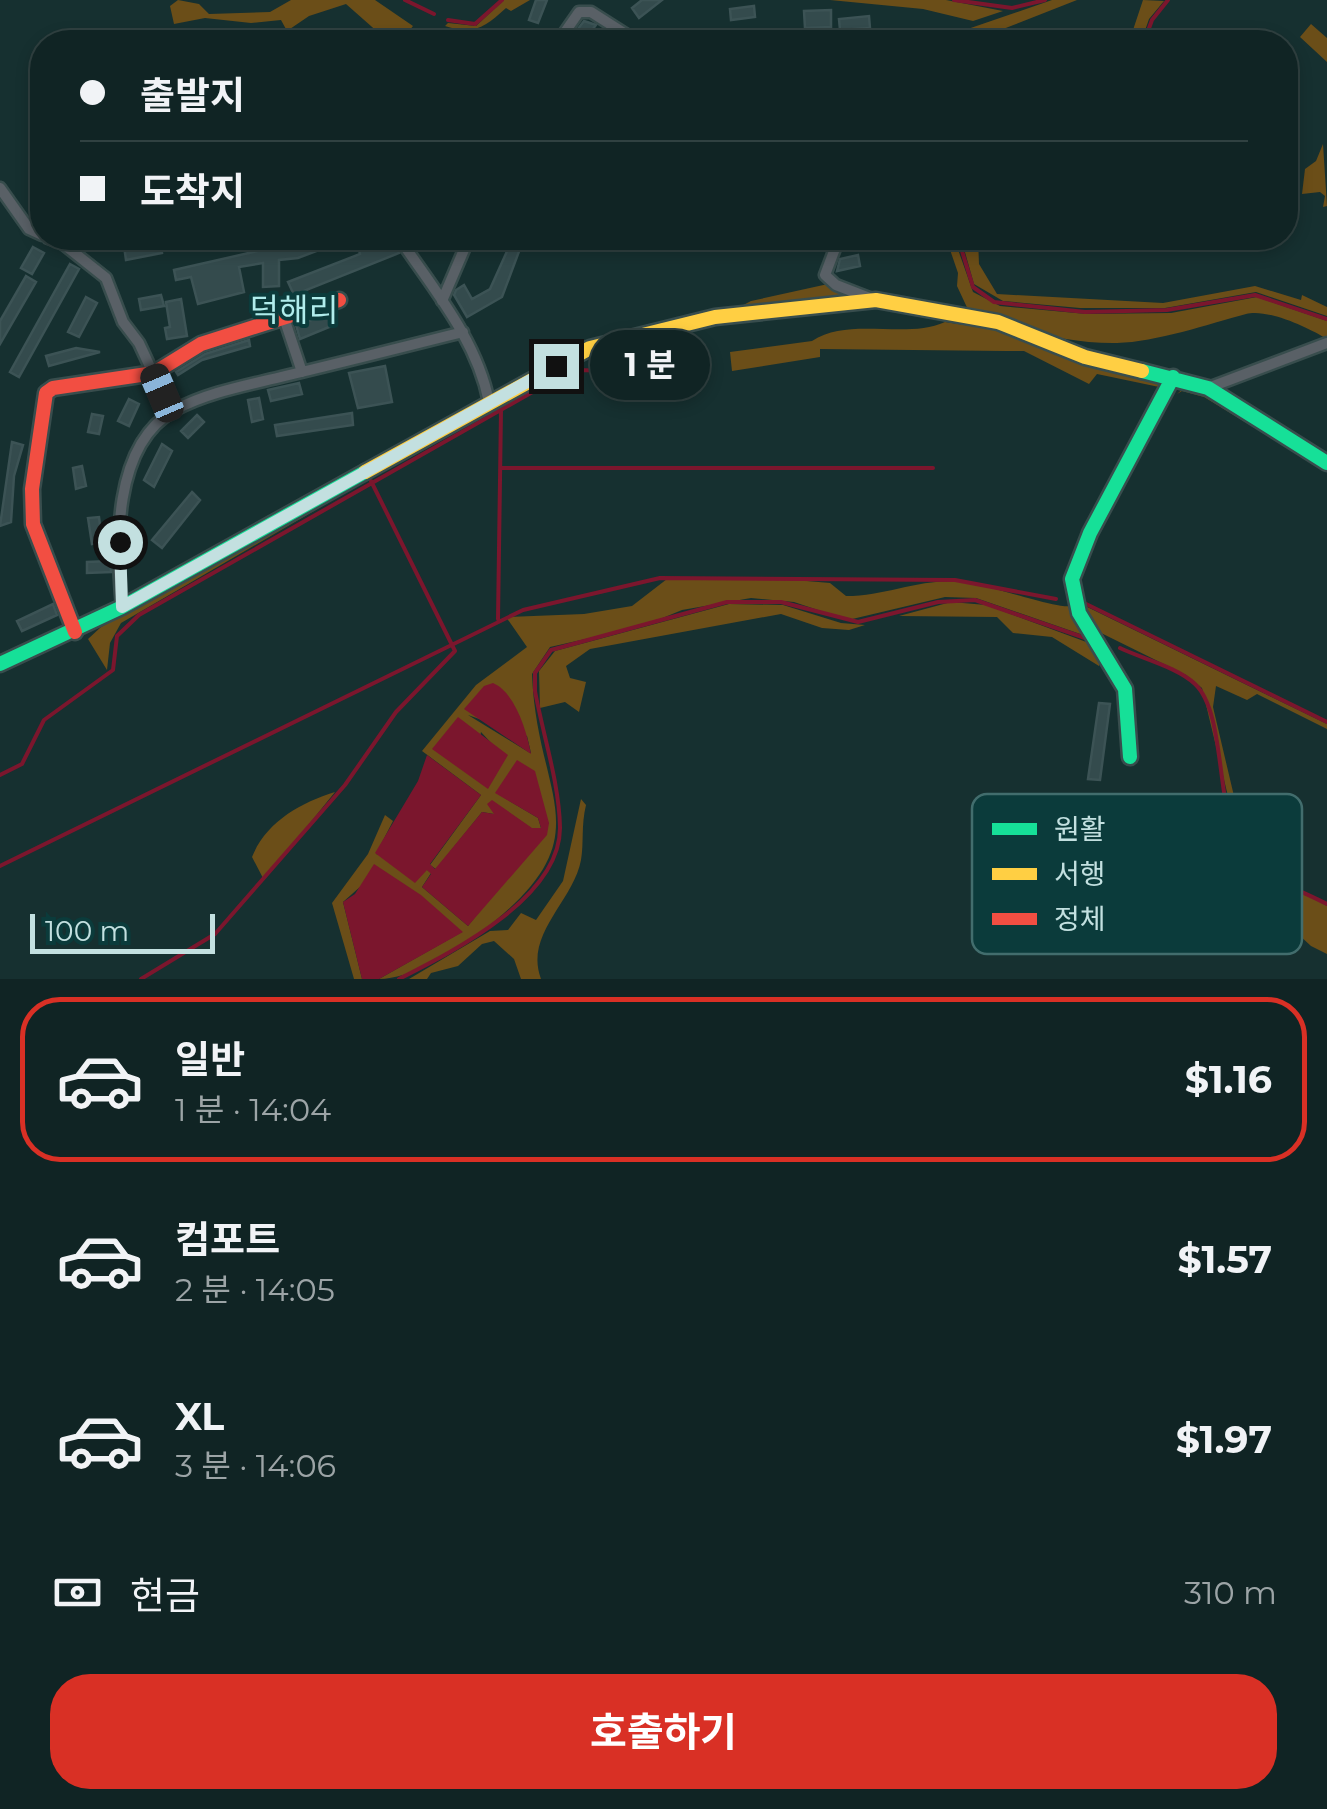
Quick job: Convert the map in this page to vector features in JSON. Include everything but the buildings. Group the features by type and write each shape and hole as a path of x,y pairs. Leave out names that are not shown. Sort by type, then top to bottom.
{"street":[{"path":"566,30 578,12 590,12 619,30"},
{"path":"0,188 30,229"},
{"path":"71,250 106,278 123,322 154,373 171,412"},
{"path":"407,250 463,332 483,370 490,402"},
{"path":"442,301 464,250"},
{"path":"834,250 825,274 836,285 876,300 998,322 1096,361 1208,388 1327,463"},
{"path":"75,632 60,604 33,524 32,489 38,473 42,404 53,388 154,373 201,344 339,300"},
{"path":"2,658 75,632 490,402 607,342 715,317 876,300"},
{"path":"284,318 302,372"},
{"path":"122,607 118,571 126,488 141,448 171,412 196,400 463,332"},
{"path":"1208,388 1327,343"},
{"path":"1130,757 1125,688 1079,614 1072,579 1090,533 1173,377"}],"shaded area":[{"path":"178,0 199,4 209,14 270,12 291,0 375,0 413,26 410,30 375,30 346,4 309,16 288,30 281,20 251,23 205,18 174,24 170,6"},
{"path":"504,0 530,0 511,11 506,8 478,28 445,26 476,26"},
{"path":"830,0 946,0 1003,11 973,21 923,9"},
{"path":"1052,0 1077,0 1001,30 965,30"},
{"path":"1143,0 1164,1 1145,30 1133,30"},
{"path":"1311,24 1327,38 1327,62 1300,37"},
{"path":"1323,144 1327,206 1323,207 1325,196 1320,192 1302,194 1305,169 1316,161"},
{"path":"950,250 958,250 973,292 1000,306 1087,314 1171,313 1257,297 1327,321 1327,339 1288,320 1255,313 1132,342 1062,338 971,316 957,286 958,273"},
{"path":"964,250 978,250 979,264 997,294 1163,303 1255,286 1301,300 1302,295 1327,307 1327,316 1256,292 1165,308 1080,308 1003,301 974,284"},
{"path":"828,284 866,299 728,313 751,301"},
{"path":"945,322 1010,332 1167,380 1164,388 1097,374 1089,384 1024,351 820,349 820,357 732,371 730,352 812,341 843,330 913,329"},
{"path":"1185,387 1200,390 1327,467 1327,472 1204,397 1182,391 1177,394"},
{"path":"369,479 121,623 110,643 107,670 88,639 101,627"},
{"path":"772,578 830,583 846,596 941,581 967,582 1069,606 1089,637 976,598 945,597 848,620 794,602 751,598 682,610 643,626 550,647 532,674 536,718 556,816 554,843 542,871 517,901 467,942 417,970 379,979 462,932 361,886 343,902 362,979 354,979 332,903 368,854 385,815 393,821 376,854 426,869 431,873 422,887 468,926 549,823 496,793 538,818 541,828 531,828 492,801 494,814 482,812 436,869 430,865 481,795 422,751 476,685 527,647 506,617 584,614 632,606 667,579","holes":["468,715 527,736 531,753 530,753","481,732 495,747 488,788 473,774"]},
{"path":"951,602 986,605 1089,643 1101,661 1099,666 1052,637 1013,633 997,617 899,616"},
{"path":"1079,603 1327,724 1327,729 1257,694 1247,700 1216,686 1213,707 1234,794 1227,794 1202,688 1186,675 1097,631"},
{"path":"729,604 783,605 841,623 865,625 849,630 822,628 781,614 590,649 566,666 570,678 586,682 579,712 565,702 540,708 539,671 555,651"},
{"path":"493,683 514,704 531,754 464,709 484,686"},
{"path":"458,717 508,755 488,789 432,749"},
{"path":"427,755 481,795 430,864 435,869 482,812 494,814 487,804 492,800 532,828 541,828 538,818 495,793 517,760 535,771 549,823 547,835 468,926 422,887 431,874 427,870 415,883 375,853 418,781"},
{"path":"335,792 264,880 252,857 266,834 297,808"},
{"path":"581,799 586,805 581,860 539,947 541,979 521,979 514,959 494,941 482,944 458,966 431,973 427,979 409,979 490,931 508,930 521,913 536,920 563,881"},
{"path":"374,864 421,895 463,932 379,979 362,979 343,902 355,894"},
{"path":"1302,892 1327,906 1327,954 1302,938"}],"waterway":[{"path":"405,0 434,14"},
{"path":"448,20 475,24 502,0"},
{"path":"954,0 1012,8 1045,0"},
{"path":"1148,30 1168,0"},
{"path":"962,250 973,287 994,302 1085,312 1167,310 1255,295 1327,319"},
{"path":"0,775 22,764 44,720 113,670 117,636 139,615 559,377 576,370 615,371"},
{"path":"498,619 501,410"},
{"path":"501,468 933,468"},
{"path":"141,979 215,934 345,785 396,712 455,651 371,481"},
{"path":"0,866 523,610 660,578 955,580 1056,599"},
{"path":"399,979 500,920 543,877 556,853 559,810 535,691 535,673 551,650 727,602 781,602 858,622 938,602 975,600 1088,639"},
{"path":"1080,601 1327,722"},
{"path":"1120,648 1169,668 1195,684 1212,718 1225,794"},
{"path":"1302,892 1327,904"}],"traffic: fast":[{"path":"1142,371 1208,388 1327,463"},
{"path":"1130,757 1125,689 1079,613 1072,579 1090,533 1173,377"},
{"path":"0,664 122,607 365,472"}],"traffic: slow":[{"path":"365,472 590,348 715,317 876,300 998,322 1085,357 1142,371"}],"traffic: jam":[{"path":"75,632 33,524 32,489 46,393 53,388 154,373 201,344 339,300"}],"district":[{"name":"덕해리","path":"294,309"}],"route":[{"path":"120,542 122,607 556,366"}]}
